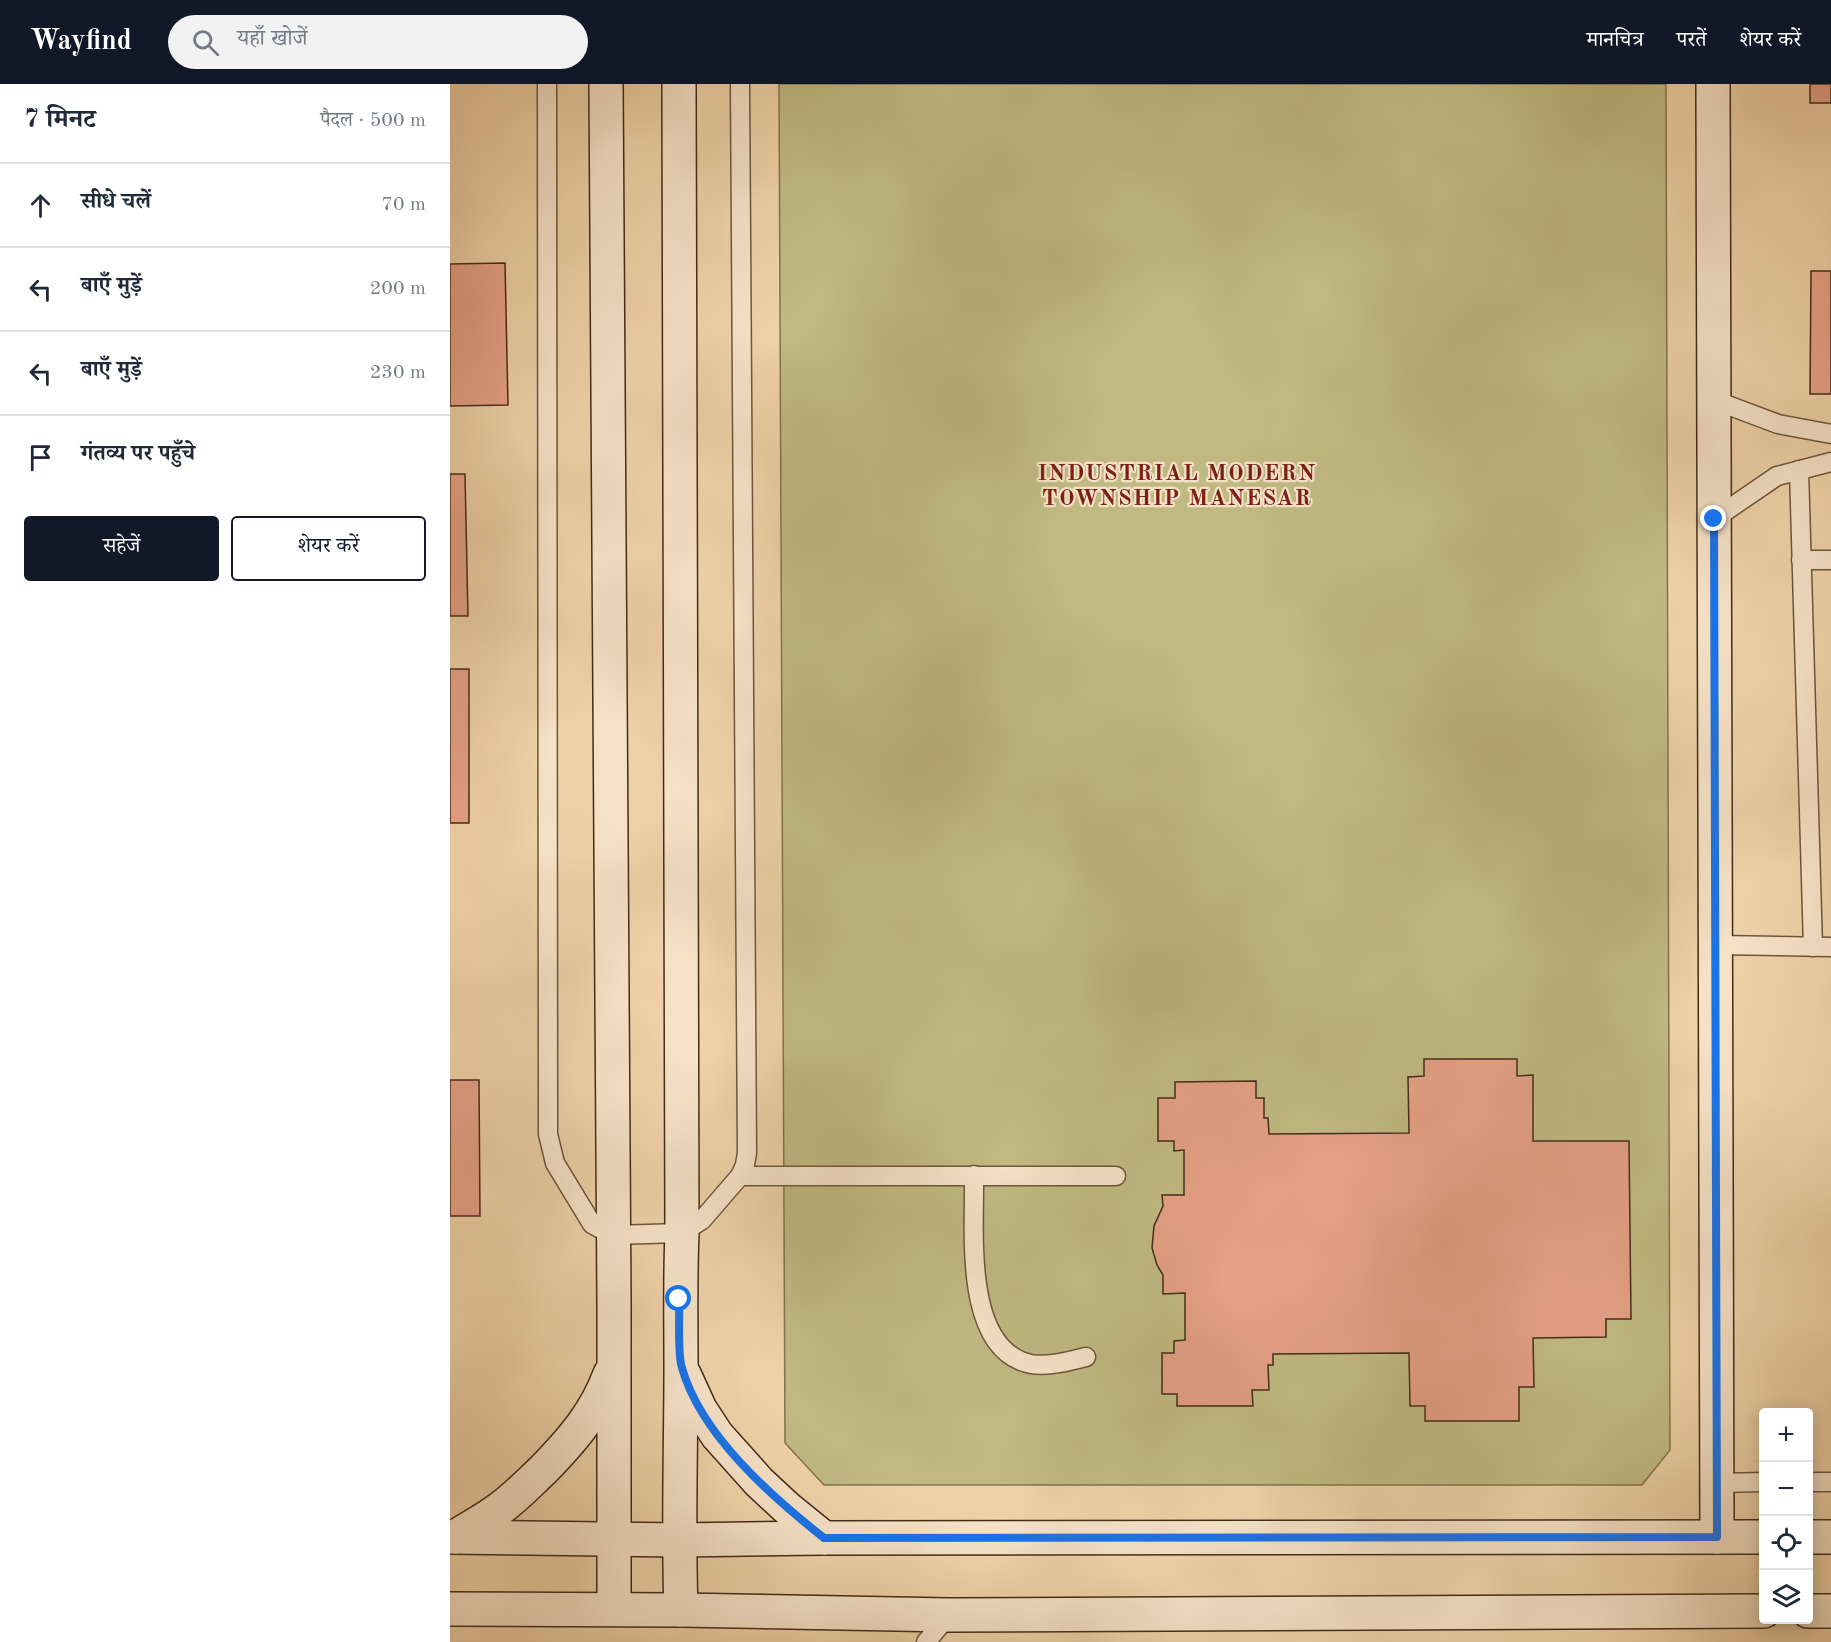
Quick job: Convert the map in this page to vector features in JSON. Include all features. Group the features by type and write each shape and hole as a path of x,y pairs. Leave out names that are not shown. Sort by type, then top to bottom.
{"street":[{"path":"606,84 614,1609"},
{"path":"679,84 682,1233 679,1299 681,1366 679,1540 681,1610"},
{"path":"1713,84 1717,1537"},
{"path":"452,1537 500,1509 569,1443 591,1416 614,1365"},
{"path":"681,1366 700,1409 717,1435 787,1509 824,1538"},
{"path":"452,1537 679,1540 1759,1537"},
{"path":"1813,1537 1831,1537"},
{"path":"450,1609 614,1609 949,1615 1759,1611"},
{"path":"1813,1611 1831,1611"}],"lane":[{"path":"547,84 548,1134 555,1163 592,1224 612,1234 682,1233 702,1220 740,1176 747,1153 740,84"},
{"path":"1714,400 1778,424 1831,434"},
{"path":"1714,519 1777,476 1831,462"},
{"path":"1716,945 1822,947 1801,560 1799,470"},
{"path":"1801,560 1831,560"},
{"path":"974,1175 977,1290 983,1317 994,1341 1011,1358 1032,1364 1086,1357"},
{"path":"740,1176 1116,1176"},
{"path":"1717,1483 1759,1482"},
{"path":"1813,1482 1831,1482"},
{"path":"926,1642 949,1615"}],"shaded area":[{"path":"779,84 1666,84 1670,1450 1642,1485 824,1485 785,1443"}],"building":[{"path":"1810,84 1831,84 1831,103 1810,103"},
{"path":"505,263 508,405 450,406 450,264"},
{"path":"1811,271 1831,271 1831,394 1810,394"},
{"path":"450,474 465,474 468,616 450,616"},
{"path":"450,669 469,669 469,823 450,823"},
{"path":"1424,1059 1517,1059 1517,1076 1533,1075 1533,1141 1629,1141 1631,1319 1606,1319 1606,1337 1533,1338 1534,1387 1519,1387 1519,1421 1425,1421 1425,1406 1410,1406 1409,1353 1273,1354 1273,1365 1268,1365 1269,1390 1252,1390 1253,1406 1177,1406 1177,1394 1162,1394 1162,1353 1174,1353 1174,1341 1185,1340 1185,1293 1163,1294 1163,1275 1152,1248 1154,1226 1163,1206 1162,1195 1184,1195 1184,1150 1174,1151 1174,1141 1158,1141 1158,1098 1175,1098 1175,1082 1256,1081 1256,1098 1264,1098 1264,1118 1268,1118 1269,1134 1409,1133 1408,1077 1424,1076"},
{"path":"450,1080 479,1080 480,1216 450,1216"}],"district":[{"name":"INDUSTRIAL MODERN TOWNSHIP MANESAR","path":"1177,485"}],"route":[{"path":"679,1299 681,1366 700,1409 717,1435 759,1482 787,1509 824,1538 1717,1537 1714,519"}]}
